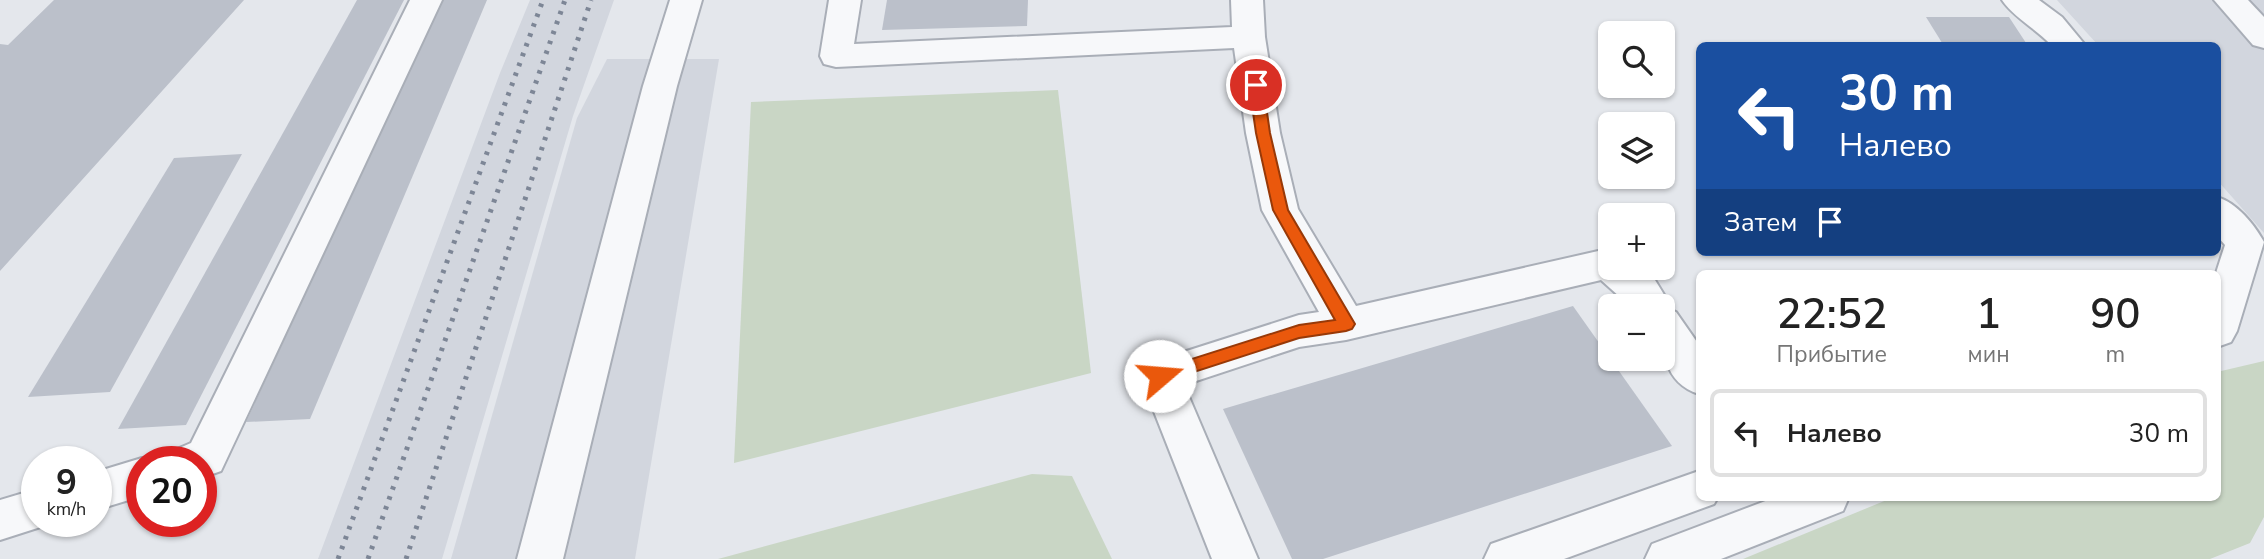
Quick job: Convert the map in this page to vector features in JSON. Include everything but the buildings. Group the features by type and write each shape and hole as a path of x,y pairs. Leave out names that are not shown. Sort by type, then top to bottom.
{"street":[{"path":"212,446 426,0"},
{"path":"540,559 660,86 686,0"},
{"path":"845,0 836,57 1249,37"},
{"path":"1263,0 1247,0 1249,37 1263,133 1280,210 1346,324"},
{"path":"2018,0 2051,24 2067,42"},
{"path":"2230,0 2264,37"},
{"path":"2221,215 2245,242 2221,318"},
{"path":"1235,559 1160,376 1299,331 1346,324 1598,266"},
{"path":"1627,280 1643,294"},
{"path":"1675,342 1696,373"},
{"path":"1507,559 1696,491"},
{"path":"1668,559 1817,501"},
{"path":"0,520 21,514"}],"shaded area":[{"path":"530,0 614,0 573,116 442,559 318,559 500,73"},
{"path":"2057,0 2264,0 2264,233 2221,185 2221,42 2095,42"},
{"path":"607,59 719,59 635,559 451,559 577,118"}],"green space":[{"path":"1058,90 1091,373 734,463 751,102"},
{"path":"2264,361 2264,517 2250,543 2210,559 1743,559 1884,501 2221,501 2221,371"},
{"path":"1032,474 1072,476 1112,559 718,559"}],"railway":[{"path":"338,559 543,0"},
{"path":"368,559 565,0"},
{"path":"406,559 591,0"}],"route":[{"path":"1160,376 1299,331 1346,324 1280,210 1263,133 1256,85"}]}
